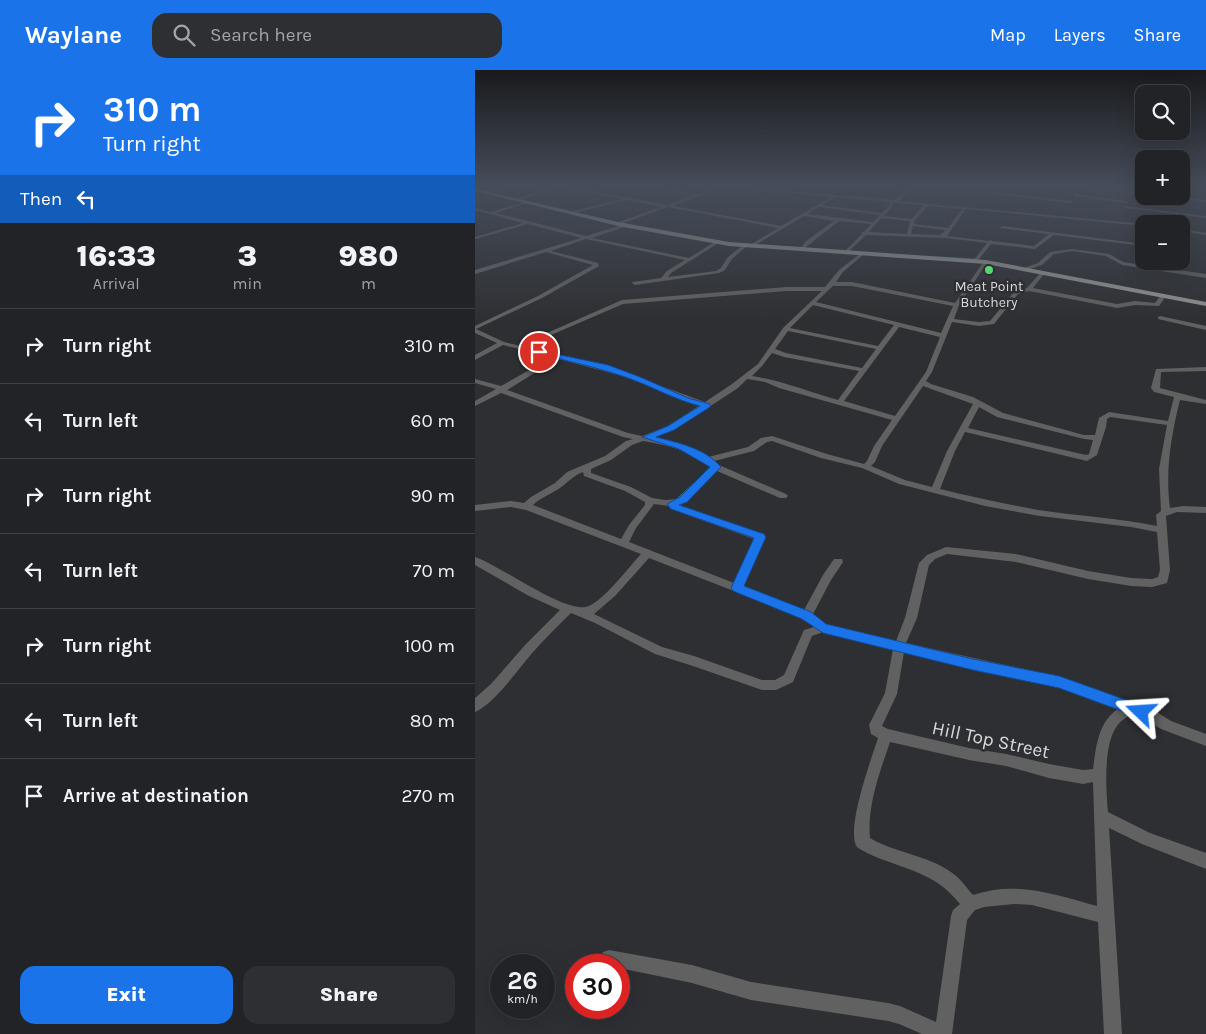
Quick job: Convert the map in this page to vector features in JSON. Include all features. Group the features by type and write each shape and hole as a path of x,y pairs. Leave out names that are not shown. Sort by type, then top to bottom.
{"main road":[{"path":"661,232 745,246 986,262 1206,304"}],"street":[{"path":"486,232 491,233"},
{"path":"475,238 494,232"},
{"path":"565,232 689,259"},
{"path":"475,272 603,232"},
{"path":"752,246 776,232"},
{"path":"801,250 805,244 821,232"},
{"path":"846,253 864,232 909,234 991,241 1049,251 1063,250 1101,253 1122,263 1206,276"},
{"path":"940,237 947,232"},
{"path":"1047,232 1135,244"},
{"path":"1193,232 1206,234"},
{"path":"1037,248 1052,234 1056,233"},
{"path":"976,261 991,241"},
{"path":"664,278 669,272 718,242"},
{"path":"635,282 719,272 730,258 745,246"},
{"path":"475,329 540,297 596,266 592,262 551,253 548,252 549,250"},
{"path":"1024,269 1040,264 1049,251"},
{"path":"475,381 502,389 627,439 647,437 671,428 707,406 747,377 772,350 785,329 830,287 841,271 861,254"},
{"path":"865,467 871,462 878,446 936,357 956,305 986,262"},
{"path":"951,320 992,324 1016,293 1029,289 1042,273"},
{"path":"528,347 588,316 622,302 852,284 956,305"},
{"path":"1029,289 1117,306 1135,303 1157,305 1163,296"},
{"path":"812,303 943,336"},
{"path":"1160,318 1206,328"},
{"path":"840,402 899,324"},
{"path":"475,329 502,343 518,347 528,347 605,367 637,378 685,400 707,406"},
{"path":"785,329 880,348"},
{"path":"475,358 502,343"},
{"path":"772,350 784,355 864,370"},
{"path":"475,404 550,361 553,355"},
{"path":"1206,369 1158,370 1155,388 1181,397 1206,402"},
{"path":"747,377 767,380 897,419"},
{"path":"920,383 973,401 1007,417 1084,437 1098,438"},
{"path":"1165,511 1163,480 1165,451 1170,423 1177,400 1181,397"},
{"path":"935,491 948,458 963,429 973,401"},
{"path":"963,429 1087,458 1093,455 1103,418 1109,414 1170,423"},
{"path":"647,437 677,445 708,460 716,467 783,496"},
{"path":"708,460 751,449 768,438 865,467 902,482 935,491 1040,513 1139,525 1161,530"},
{"path":"527,506 534,499 558,485 570,474 608,458 627,439"},
{"path":"587,468 587,474 628,489 650,501 673,504 683,499 716,467"},
{"path":"624,544 629,530 649,506 650,501"},
{"path":"475,508 511,504 527,506 807,616 823,628 973,664 1059,682 1131,708 1206,740"},
{"path":"673,504 677,508 760,537 737,588"},
{"path":"970,904 958,888 943,876 875,850 863,842 861,828 881,732 875,725 891,694 899,646 911,618 924,563 947,550 1016,558 1102,578 1158,583 1163,580 1165,570 1161,515 1165,511 1206,510"},
{"path":"475,706 495,688 530,647 572,610 589,611 596,607 647,554"},
{"path":"475,561 493,569 536,594 599,620 659,651 694,661 751,682 776,685 789,678 808,633 823,628"},
{"path":"807,616 827,578 838,562"},
{"path":"596,607 599,620"},
{"path":"1114,702 1117,717"},
{"path":"1113,1034 1105,916 1100,775 1105,742 1110,725 1117,717 1131,708"},
{"name":"Hill Top Street","path":"881,732 969,754 1006,760 1049,771 1083,777 1100,775"},
{"path":"1101,817 1147,839 1206,861"},
{"path":"630,962 692,974 751,991 888,1012 900,1015 943,1034 959,916 970,904 984,899 1015,896 1032,897 1105,916"}],"waterway":[{"path":"925,256 975,259"}],"place":[{"name":"Meat Point Butchery","path":"989,270"}],"route":[{"path":"539,352 605,367 637,378 685,400 707,406 671,428 647,437 683,447 708,460 716,467 683,499 673,504 675,507 760,537 737,588 807,616 823,628 973,664 1059,682 1141,712"}]}
